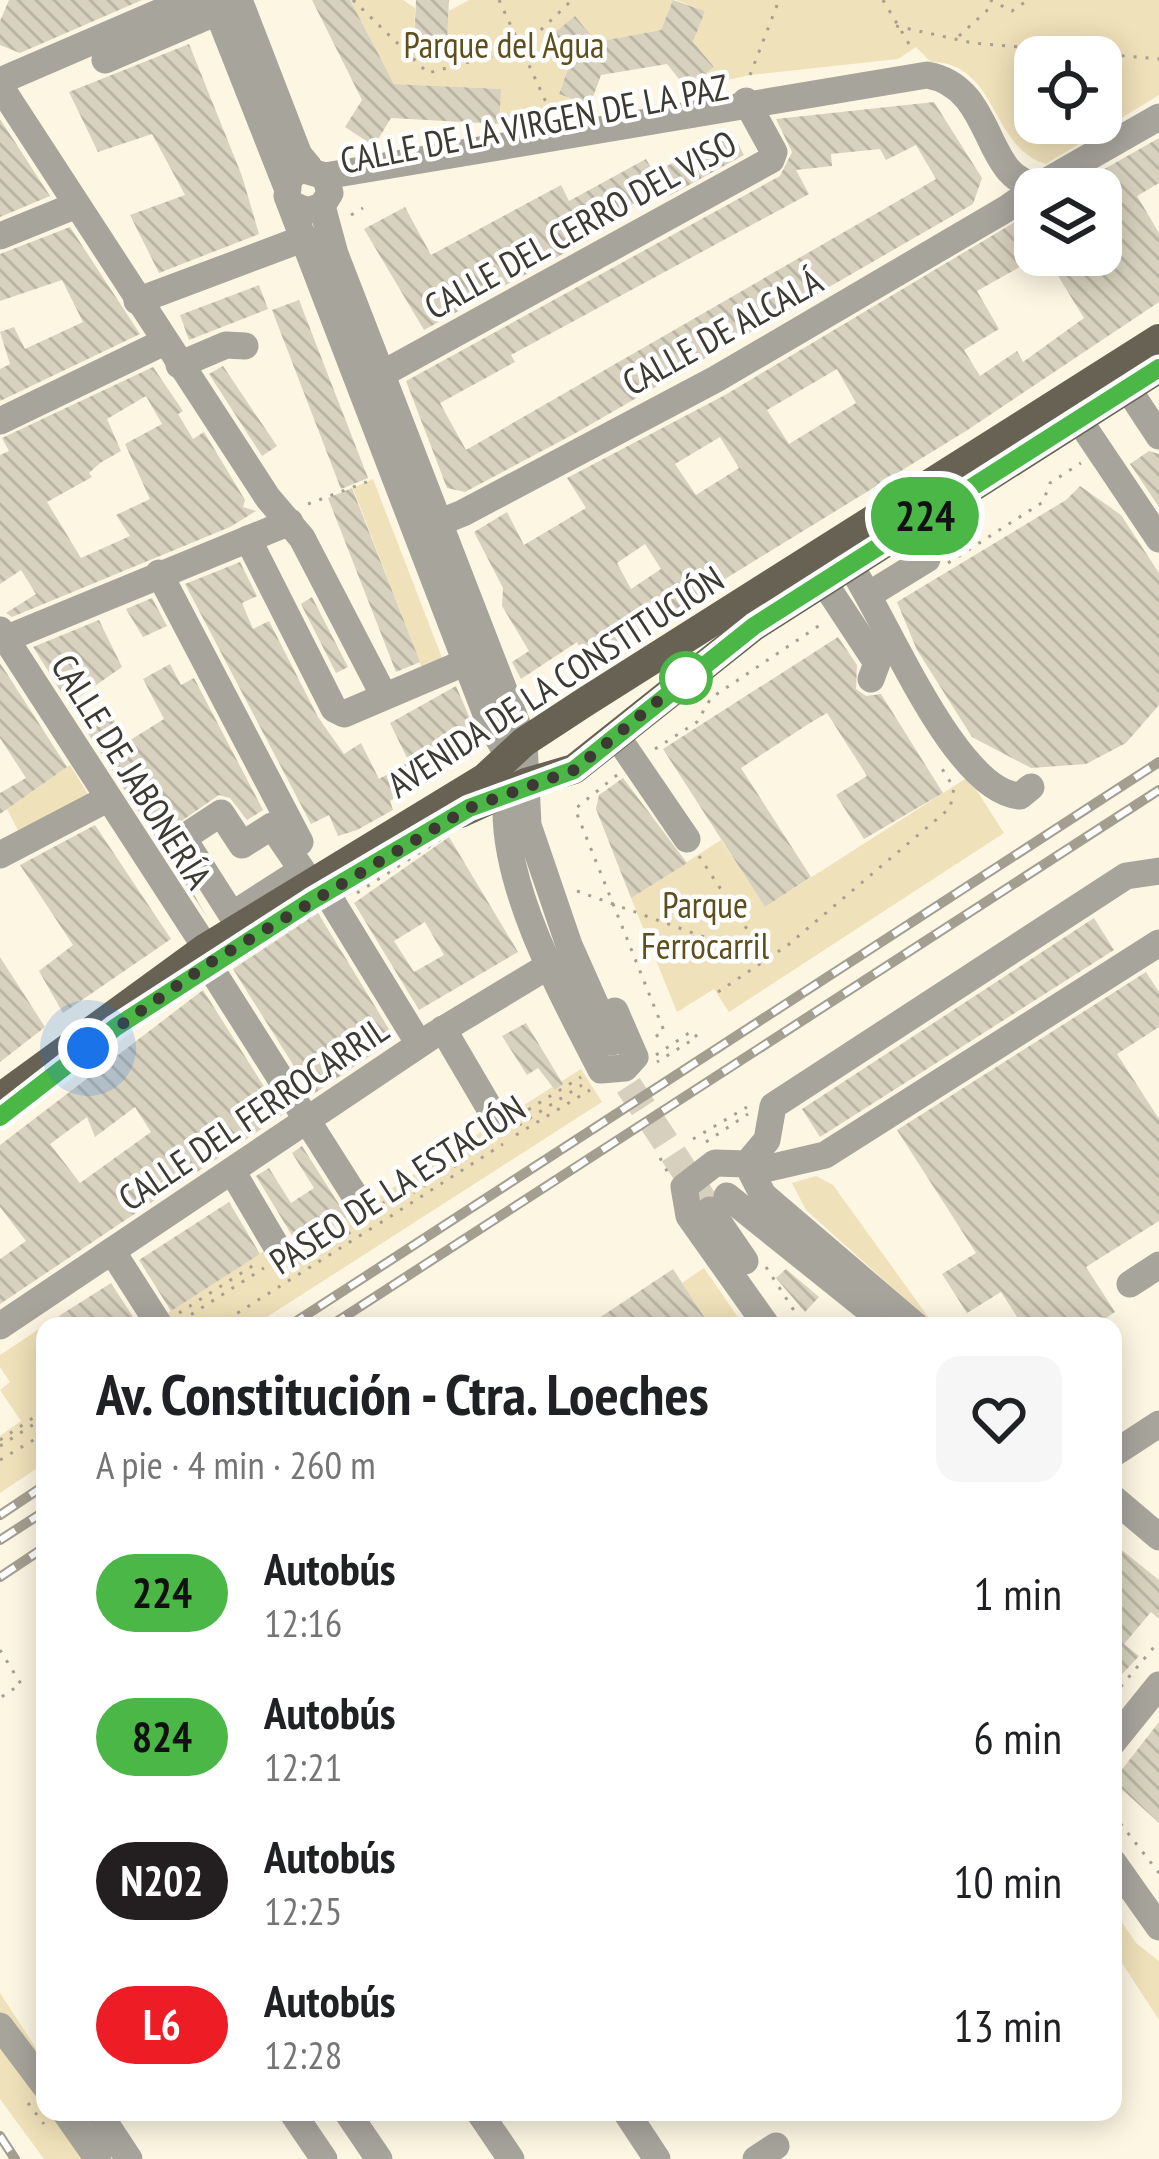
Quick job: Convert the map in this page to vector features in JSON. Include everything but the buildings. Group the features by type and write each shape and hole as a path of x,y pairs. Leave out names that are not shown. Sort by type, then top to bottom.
{"main road":[{"name":"AVENIDA DE LA CONSTITUCIÓN","path":"513,787 625,676 1159,339"},
{"name":"AVENIDA DE LA CONSTITUCIÓN","path":"0,1098 326,892 513,787 627,750 652,710 703,664 850,564 1088,436 1128,388 1159,368"},
{"path":"625,676 596,704 592,727 603,734 652,710"},
{"name":"AVENIDA DE LA CONSTITUCIÓN","path":"0,1117 213,961"}],"street":[{"path":"188,0 0,84 171,354 284,510 383,694"},
{"path":"105,60 223,4"},
{"path":"223,4 299,155 321,187 382,374 466,662 608,1045"},
{"path":"223,4 308,246 427,527 513,787 634,1047 635,1058 625,1068 601,1070 550,965 506,844 513,787"},
{"name":"CALLE DE LA VIRGEN DE LA PAZ","path":"321,187 750,98 927,75 947,78 967,91 1014,174"},
{"name":"CALLE DE LA VIRGEN DE LA PAZ","path":"321,187 750,98"},
{"name":"CALLE DEL CERRO DEL VISO","path":"382,374 771,160 774,152 750,98"},
{"name":"CALLE DE ALCALÁ","path":"1072,168 1159,116"},
{"path":"290,195 294,172 321,187"},
{"path":"290,195 307,211 321,187"},
{"name":"CALLE DE ALCALÁ","path":"427,527 716,379 1014,200"},
{"path":"0,236 74,206"},
{"path":"142,308 212,263 308,246"},
{"path":"142,308 308,246"},
{"path":"0,421 171,354 244,346"},
{"path":"1128,388 1159,436"},
{"path":"1088,436 1159,539"},
{"path":"1088,436 1159,554"},
{"path":"2,636 248,538 284,510"},
{"path":"248,538 334,709 344,714 466,662"},
{"path":"850,564 911,674 970,765 1008,795 1020,796 1031,787"},
{"path":"870,593 931,566"},
{"path":"159,573 326,892 497,1121"},
{"path":"823,581 878,663 871,679"},
{"name":"CALLE DE JABONERÍA","path":"2,636 213,961 362,1207"},
{"path":"627,750 687,839"},
{"path":"0,855 107,799"},
{"path":"221,813 242,845 272,826 302,870 232,914 189,847 183,838 221,813"},
{"path":"152,871 189,847"},
{"path":"749,1168 766,1139 773,1106 1126,876 1159,871"},
{"path":"761,1317 689,1216 684,1187 698,1161 749,1168 825,1155 1159,943"},
{"name":"CALLE DEL FERROCARRIL","path":"0,1326 431,1037 550,965"},
{"path":"749,1168 763,1195 905,1317"},
{"path":"232,1171 278,1250"},
{"path":"780,1317 719,1203 877,1317"},
{"path":"112,1251 154,1317"},
{"path":"1130,1284 1159,1265"},
{"path":"1122,1448 1159,1424"},
{"path":"1122,1506 1159,1537"},
{"path":"1122,1731 1159,1684"},
{"path":"1122,1875 1159,1928"},
{"path":"0,2026 36,2094"},
{"path":"71,2121 98,2159"},
{"path":"104,2121 129,2159"},
{"path":"298,2121 324,2159"},
{"path":"353,2121 379,2159"},
{"path":"484,2121 511,2159"},
{"path":"632,2121 657,2159"}],"path":[{"path":"353,0 428,73 522,47 572,0"},
{"path":"499,0 551,115"},
{"path":"750,98 779,0"},
{"path":"883,0 912,49"},
{"path":"958,37 991,1 1012,11 1028,0"},
{"path":"896,26 1159,59"},
{"path":"681,92 703,88 714,107"},
{"path":"931,566 1043,502 1050,483 1088,436"},
{"path":"284,510 373,479"},
{"path":"646,1043 664,1031 575,809 627,750 697,722 711,698 842,610"},
{"path":"718,992 767,960 950,808 954,788 934,755"},
{"path":"213,961 326,906 326,892 453,831"},
{"path":"687,839 767,960"},
{"path":"574,890 767,960"},
{"path":"692,1031 697,1037 646,1065 692,1031"},
{"name":"PASEO DE LA ESTACIÓN","path":"232,1317 602,1082"},
{"path":"693,1139 745,1105 751,1112 698,1161"},
{"path":"764,1263 798,1317"},
{"path":"0,1443 36,1419"},
{"path":"0,1460 36,1438"},
{"path":"1122,1685 1159,1641"},
{"path":"0,1650 22,1684 0,1698"},
{"path":"1122,1826 1159,1873"},
{"path":"48,2121 56,2140"}],"green space":[{"name":"Parque del Agua","path":"350,0 403,0 415,8 414,42 446,43 449,11 469,0 673,0 661,30 596,42 574,17 549,38 570,63 559,93 590,105 499,124 500,89 394,84"},
{"name":"Parque del Agua","path":"676,0 1159,0 1159,95 1122,118 1122,36 1014,36 1014,141 969,76 953,66 931,62 916,47 898,59 750,75 687,89 714,67 693,42 705,11"},
{"name":"Parque del Agua","path":"1017,144 1079,144 1046,164"},
{"path":"373,479 444,663 422,668 353,488"},
{"path":"70,765 89,796 21,836 7,809"},
{"name":"Parque Ferrocarril","path":"968,777 1004,833 729,1012 714,989 677,1012 631,898 721,840 765,907"},
{"path":"581,1069 602,1102 267,1317 166,1317 264,1251 299,1247"},
{"path":"816,1176 833,1185 928,1317 806,1210 792,1183"},
{"path":"704,1268 738,1317 704,1317 682,1283"},
{"path":"36,1331 36,1469 0,1493 0,1436 21,1421 0,1390 10,1382 0,1367 0,1355"},
{"path":"1122,1922 1136,1943 1159,1961 1159,2020 1122,1963"},
{"path":"0,1993 36,2048 36,2121 84,2121 109,2159 44,2159 0,2099"}],"tunnel":[{"path":"606,1051 710,1210"}],"railway":[{"path":"303,1317 1159,762"},
{"path":"344,1317 1159,790"},
{"path":"0,1515 36,1491"},
{"path":"0,1540 36,1517"},
{"path":"0,1577 36,1553"},
{"path":"0,2136 15,2159"}],"bus line":[{"name":"224","path":"0,1117 116,1027 311,901 469,808 526,783 574,770 754,626 1159,368"}],"route":[{"path":"88,1048 208,964 469,808 526,783 574,770 686,678"}]}
